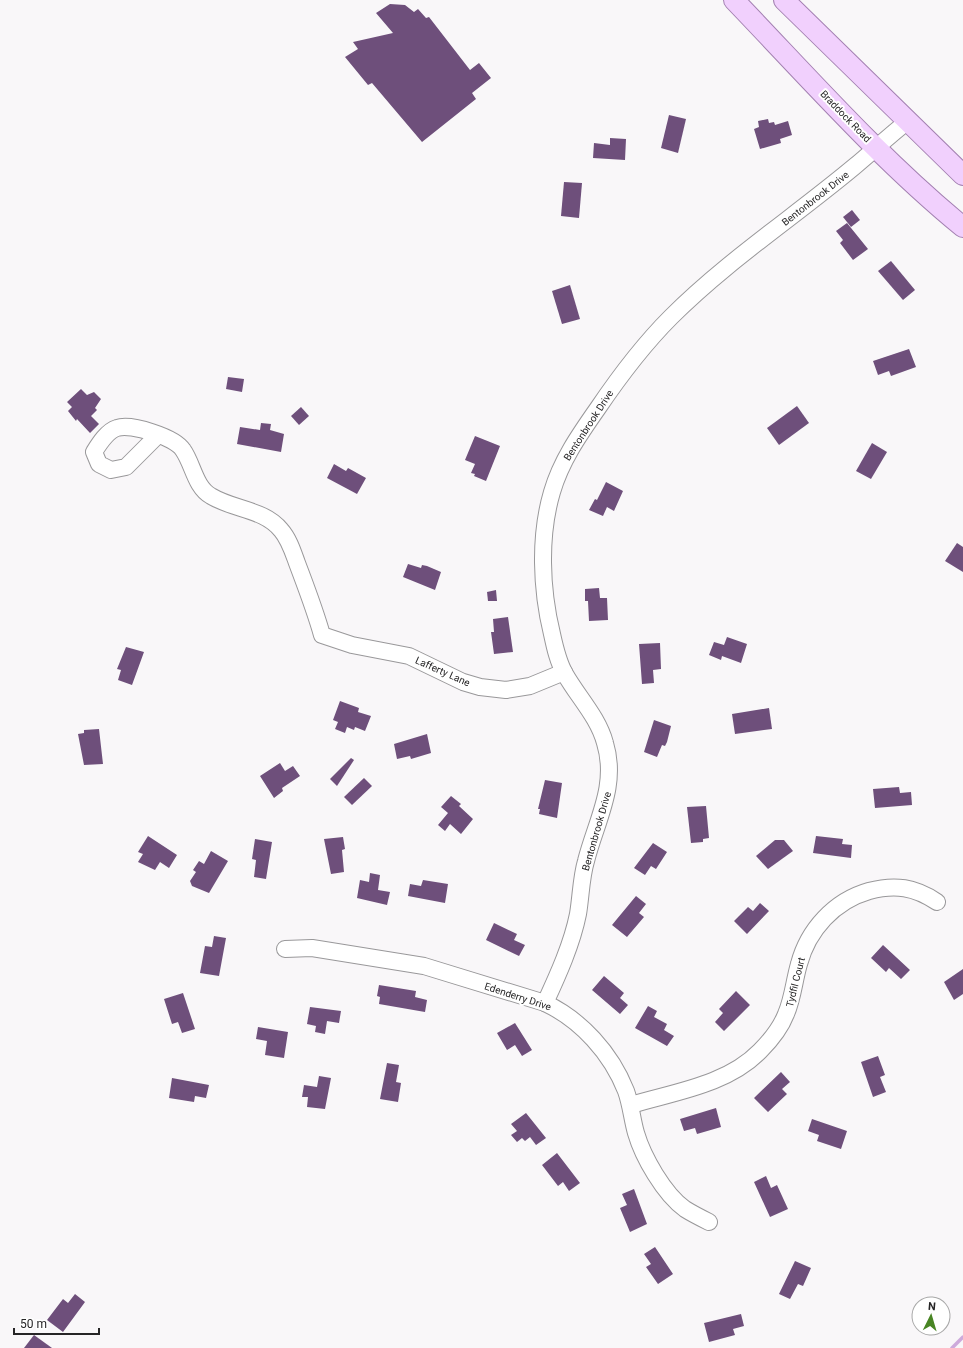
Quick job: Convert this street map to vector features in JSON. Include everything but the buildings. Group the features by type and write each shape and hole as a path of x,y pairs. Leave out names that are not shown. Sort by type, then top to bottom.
{"main road":[{"name":"Braddock Road","path":"734,0 876,147 937,206 963,226"},
{"path":"784,0 963,175"}],"street":[{"name":"Bentonbrook Drive","path":"545,1003 573,935 586,862 607,798 610,776 606,747 599,726 564,672 551,632 547,611 544,551 547,510 552,491 566,457 618,379 670,318 725,268 856,165 908,121"},
{"name":"Lafferty Lane","path":"158,435 174,441 183,450 193,473 210,496 268,518 282,531 292,550 309,593 322,635 352,645 410,656 463,682 480,687 506,690 522,688 546,681 564,672"},
{"name":"Tydfil Court","path":"631,1105 724,1077 746,1064 761,1051 775,1034 786,1014 798,964 805,946 819,924 836,907 863,893 887,888 922,892 937,902"},
{"name":"Edenderry Drive","path":"284,949 312,948 424,966 545,1003 558,1010 576,1022 592,1037 615,1071 625,1089 631,1105 636,1132 644,1155 653,1170 670,1193 685,1209 709,1222"}],"waterway":[{"path":"952,1348 963,1337"}]}
